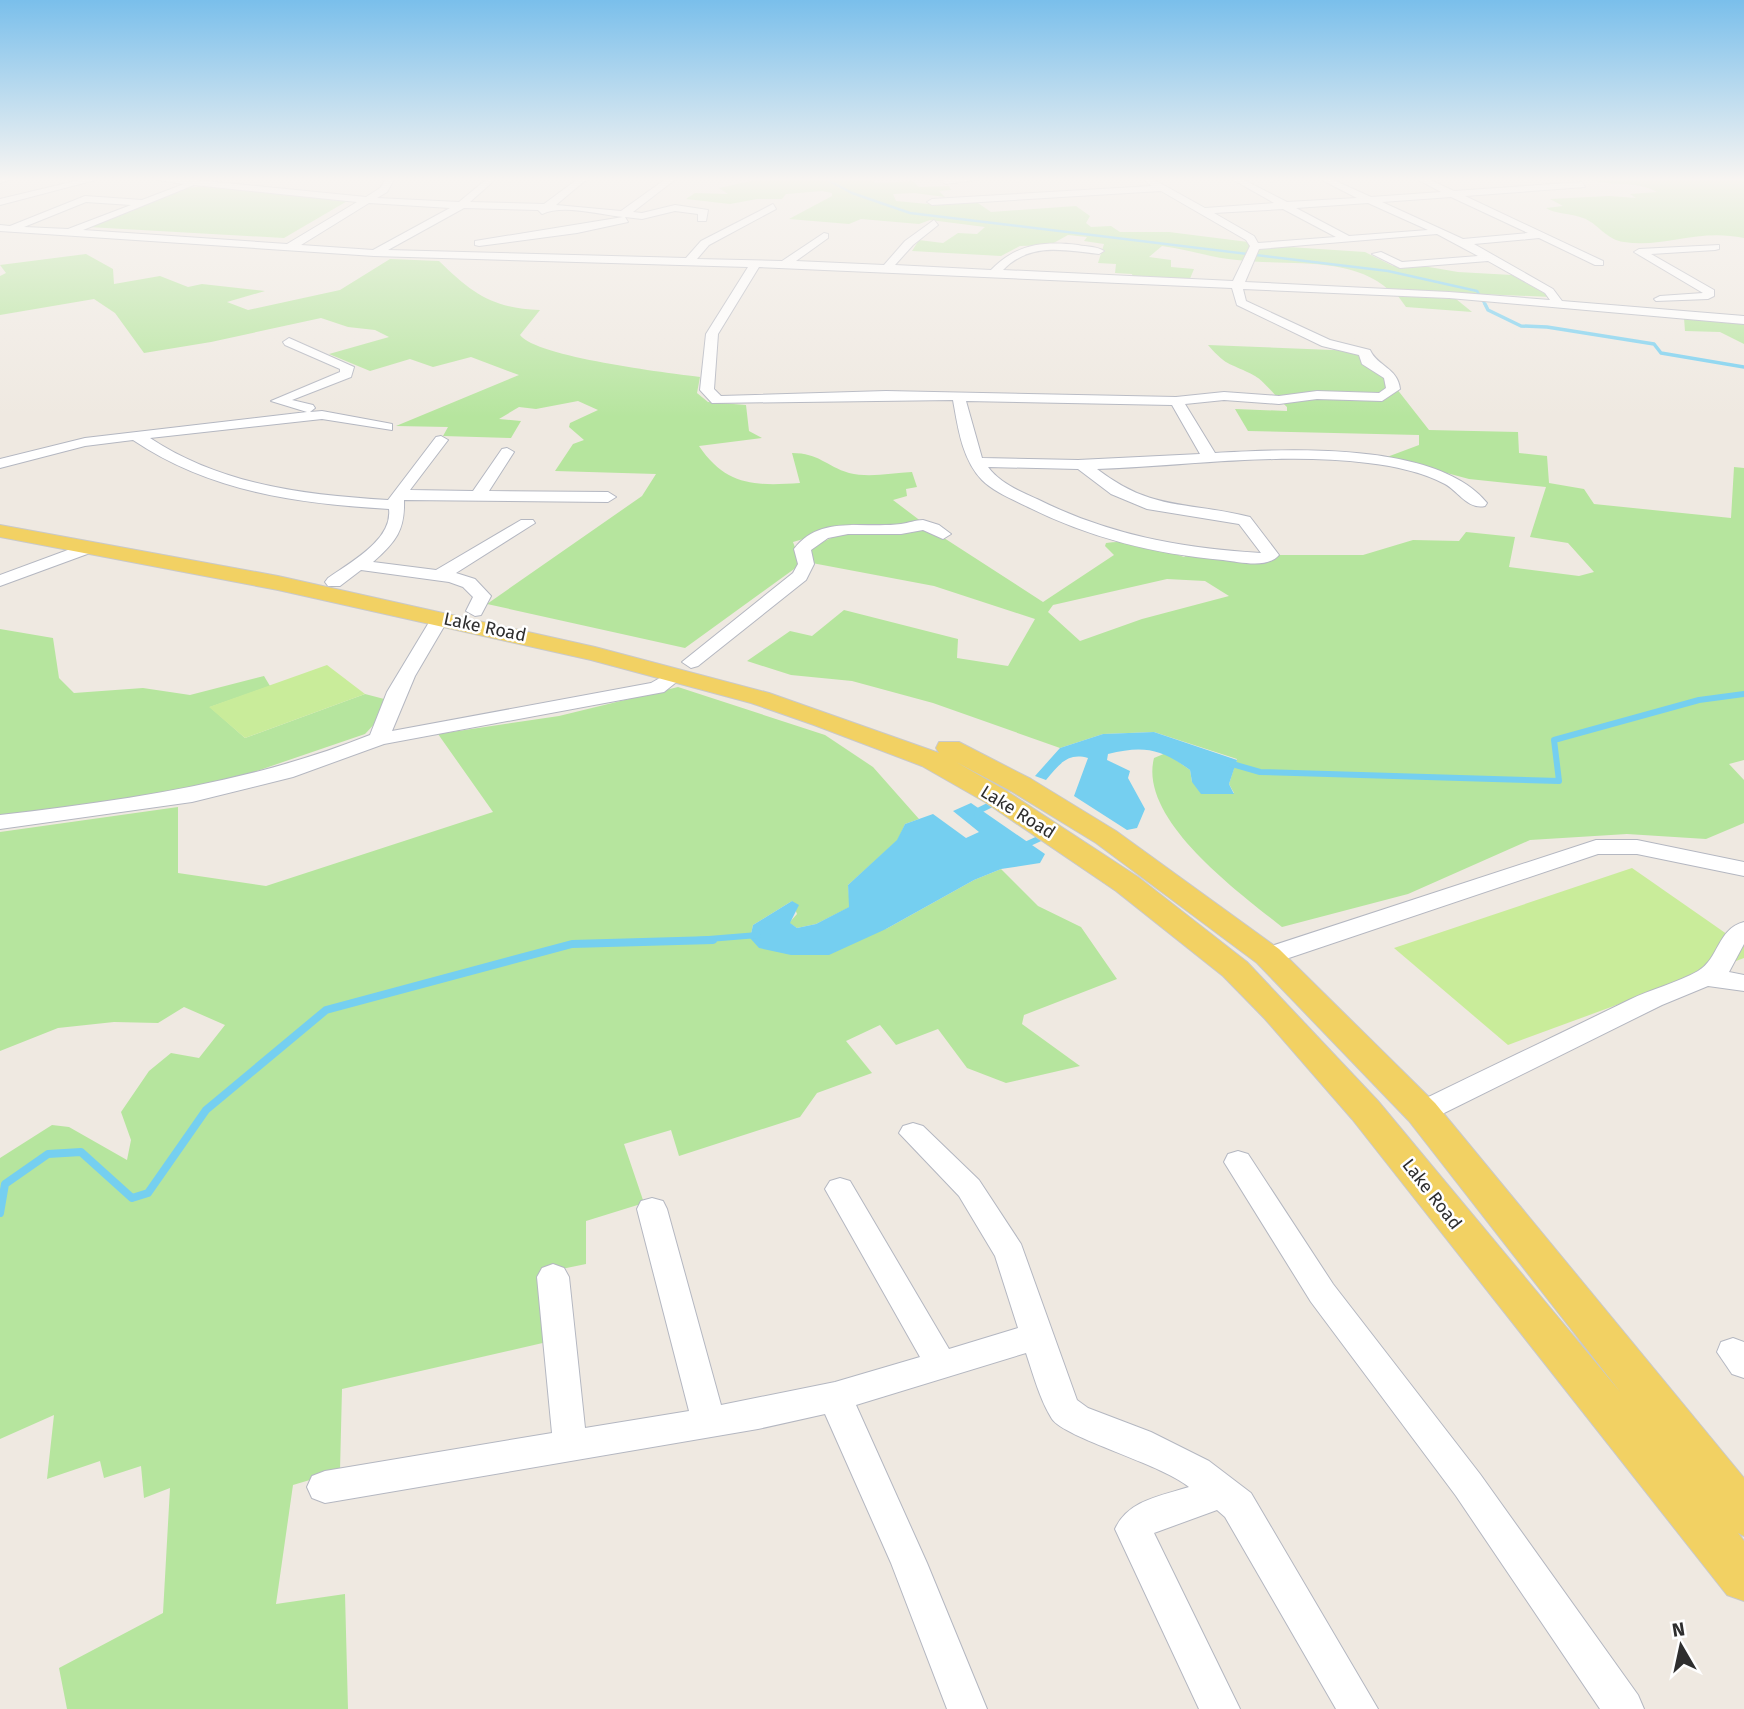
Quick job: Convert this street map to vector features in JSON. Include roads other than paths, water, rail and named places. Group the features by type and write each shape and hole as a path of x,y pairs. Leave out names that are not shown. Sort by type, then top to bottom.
{"main road":[{"name":"Lake Road","path":"0,511 475,611 683,669 874,737 1008,790 1268,956 1422,1112 1744,1514"},
{"name":"Lake Road","path":"0,531 84,549 278,583 683,669"},
{"name":"Lake Road","path":"1089,841 1235,969 1277,1011 1365,1110 1744,1578"}],"street":[{"path":"485,258 887,268 1557,302 1744,320"},
{"path":"688,263 692,258"},
{"path":"785,265 795,258"},
{"path":"887,268 896,258"},
{"path":"993,274 1006,258"},
{"path":"755,264 712,334 707,390 712,398 886,395 1176,401 1224,396 1279,400 1317,395 1378,397 1386,396 1394,389 1392,379 1367,361 1367,355 1326,343 1241,303 1237,286 1250,258"},
{"path":"1383,258 1393,264 1404,265 1490,258 1549,291 1557,302"},
{"path":"1589,258 1599,263"},
{"path":"1604,306 1614,300 1708,296 1710,292 1707,289 1650,258"},
{"path":"289,342 346,367 346,374 278,401 318,410 322,415"},
{"path":"959,398 978,462 984,473 1006,489 1059,517 1121,541 1206,555 1263,558 1270,555 1244,520 1153,506 1116,491 1082,465"},
{"path":"1176,401 1210,458"},
{"path":"0,464 85,442 260,419 322,415 387,427"},
{"path":"138,437 159,452 204,473 260,489 320,500 608,497"},
{"path":"334,582 359,565 393,529 398,515 397,500 441,440"},
{"path":"477,497 507,452"},
{"path":"978,462 1082,465 1210,458 1320,457 1397,463 1450,478 1479,503"},
{"path":"440,575 527,523"},
{"path":"3,821 216,793 300,768 379,739 657,688 800,576 806,564 802,550 806,544 837,531 855,527 901,529 918,524 943,534"},
{"path":"0,581 84,549"},
{"path":"359,565 463,580 482,596 475,611"},
{"path":"379,739 383,723 409,670 440,618"},
{"path":"1268,956 1551,859 1596,847 1637,847 1744,869"},
{"path":"1422,1112 1653,999 1706,977 1719,968 1729,944 1744,930"},
{"path":"1706,977 1744,983"},
{"path":"913,1133 944,1161 989,1215 1010,1253 1065,1410 1076,1419 1139,1443 1197,1472 1224,1491 1238,1505 1357,1709"},
{"path":"1238,1162 1322,1293 1468,1485 1624,1709"},
{"path":"840,1189 941,1365"},
{"path":"652,1209 709,1422"},
{"path":"553,1277 570,1445"},
{"path":"325,1487 709,1422 835,1397 1037,1336"},
{"path":"835,1397 909,1563 967,1709"},
{"path":"1220,1709 1133,1529 1143,1519 1224,1491"}],"water":[{"path":"1154,732 1237,760 1229,784 1234,794 1201,794 1192,782 1190,770 1161,753 1132,750 1108,754 1107,760 1130,771 1128,778 1145,809 1137,828 1127,830 1074,796 1088,758 1069,758 1046,780 1035,776 1060,748 1103,734"},
{"path":"971,803 1045,854 1040,863 1001,869 974,880 886,929 829,955 791,955 759,948 750,938 753,925 792,901 799,905 790,923 797,928 816,924 849,907 848,885 897,840 905,824 933,814 966,838 979,832 953,811"}],"waterway":[{"path":"1279,258 1388,271 1477,291 1486,306"},
{"path":"1486,306 1488,310 1521,326 1547,327 1654,344 1661,353 1744,367"},
{"path":"1229,763 1260,772 1559,781 1554,740 1699,700 1744,694"},
{"path":"977,815 978,811 996,802"},
{"path":"1023,846 1045,836"},
{"path":"687,941 758,935"},
{"path":"687,941 713,940"},
{"path":"0,1213 5,1184 48,1154 81,1152 132,1198 148,1193 206,1110 326,1010 572,944 687,941"}]}
